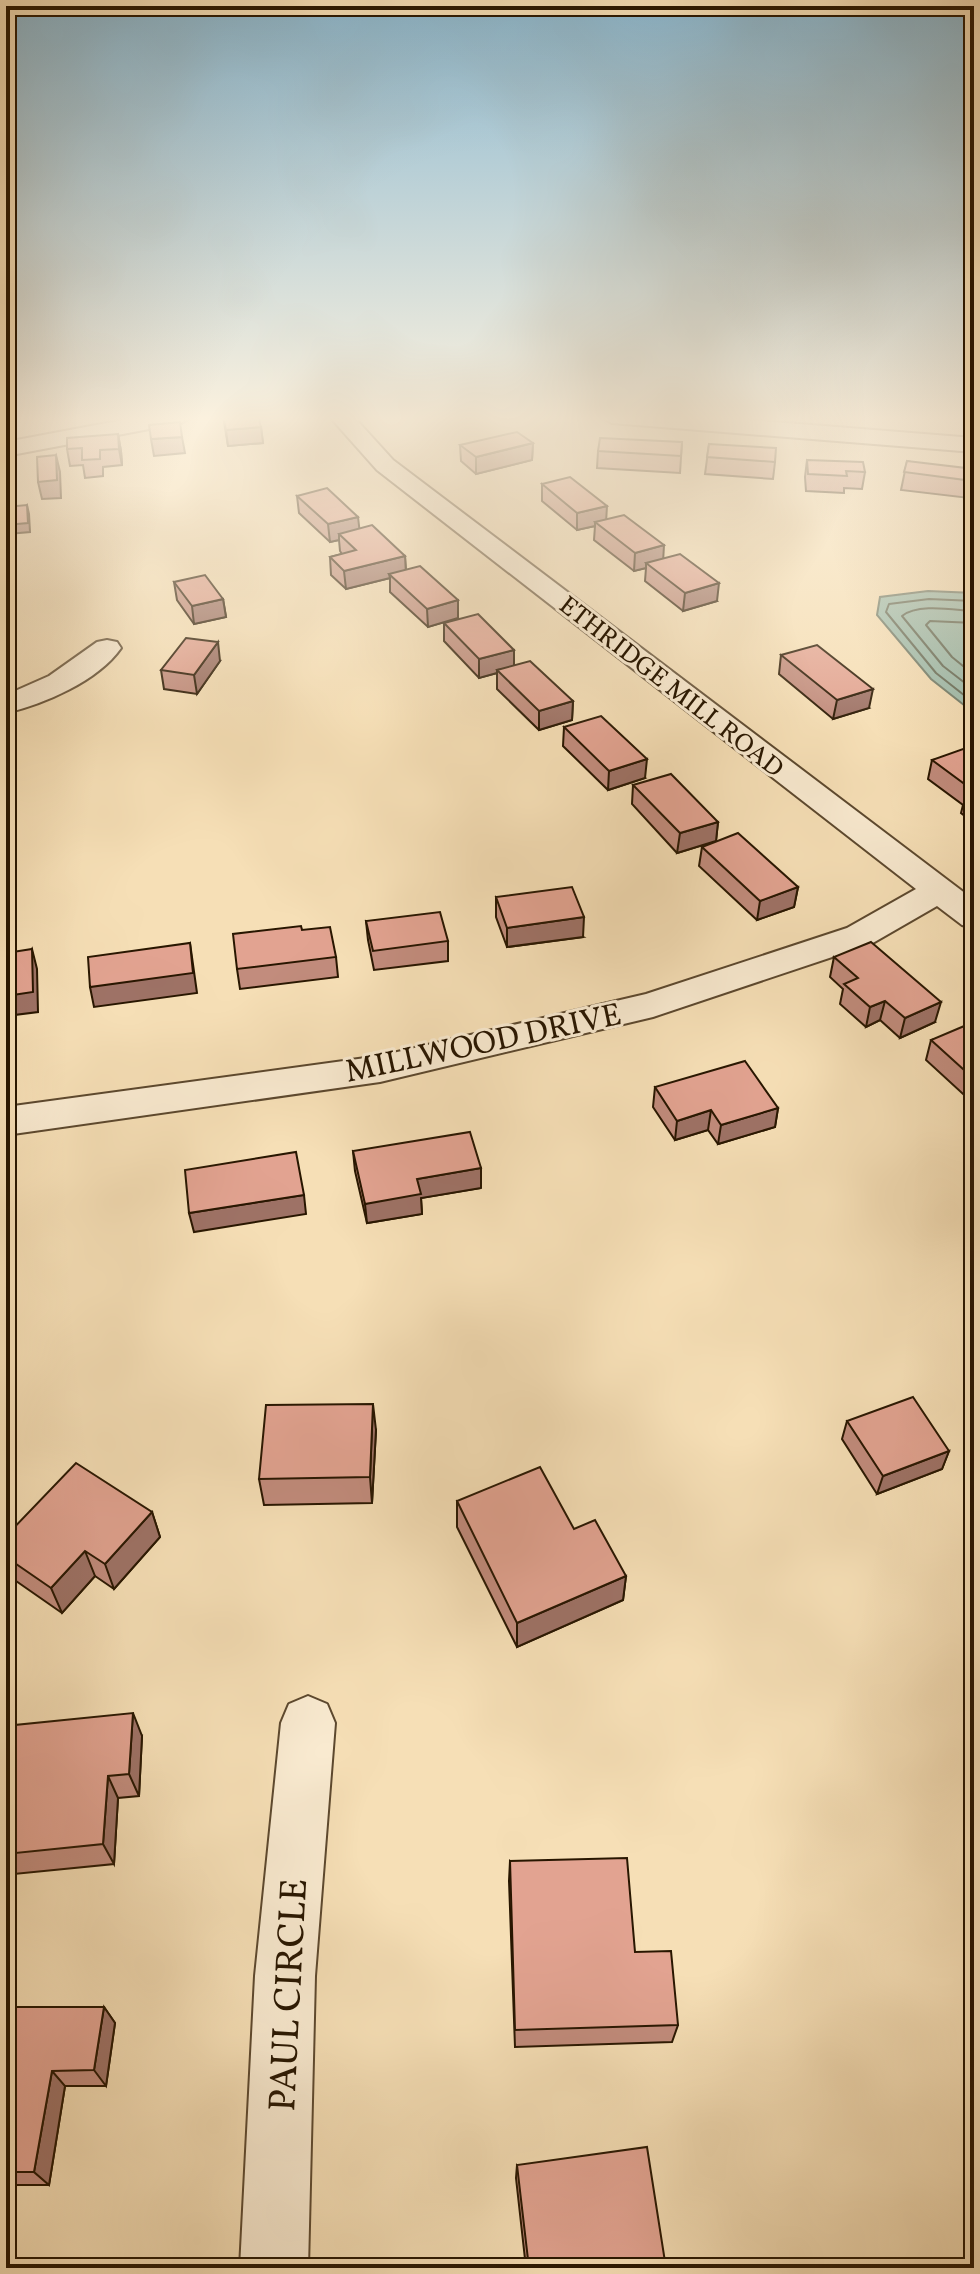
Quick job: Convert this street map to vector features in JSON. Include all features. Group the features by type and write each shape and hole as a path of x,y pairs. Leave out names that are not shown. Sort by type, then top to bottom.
{"street":[{"name":"ETHRIDGE MILL ROAD","path":"459,522 974,917"},
{"path":"6,704 23,701 75,674 107,648"},
{"name":"MILLWOOD DRIVE","path":"6,1121 380,1069 653,1005 859,936 939,890"},
{"name":"PAUL CIRCLE","path":"274,2268 285,1976 308,1723"}],"water":[{"path":"928,591 974,593 974,713 931,679 877,615 880,597"}],"building":[{"path":"6,522 28,522 28,523 6,525"},
{"path":"595,522 633,522 664,545 635,553"},
{"path":"372,525 405,556 344,571 330,557 356,550 339,534"},
{"path":"680,554 719,583 685,593 646,563"},
{"path":"420,566 458,600 427,609 389,574"},
{"path":"205,575 223,599 192,606 174,582"},
{"path":"478,614 514,650 479,659 444,623"},
{"path":"186,638 218,642 194,675 161,670"},
{"path":"817,645 873,689 837,700 781,655"},
{"path":"530,661 573,701 539,711 497,670"},
{"path":"601,716 647,759 609,771 564,727"},
{"path":"963,749 974,756 974,791 932,760"},
{"path":"671,774 718,822 680,833 633,785"},
{"path":"738,833 798,887 760,901 702,847"},
{"path":"572,887 584,917 507,928 496,897"},
{"path":"440,912 448,941 373,951 366,921"},
{"path":"301,926 302,930 330,927 336,957 237,969 233,934"},
{"path":"871,942 941,1002 905,1018 885,1001 870,1007 844,984 858,978 834,957"},
{"path":"190,943 193,973 90,987 88,957"},
{"path":"32,949 33,992 6,996 6,953"},
{"path":"969,1024 974,1028 974,1079 931,1040"},
{"path":"745,1061 778,1108 721,1125 711,1110 677,1121 655,1087"},
{"path":"470,1132 481,1168 417,1179 421,1194 365,1204 353,1151"},
{"path":"296,1152 304,1195 189,1213 185,1170"},
{"path":"913,1397 949,1451 883,1476 847,1421"},
{"path":"373,1404 370,1477 259,1479 266,1405"},
{"path":"76,1463 152,1512 105,1564 85,1551 51,1588 6,1557 6,1536"},
{"path":"540,1467 574,1529 595,1520 626,1576 517,1623 457,1501"},
{"path":"133,1713 129,1774 108,1776 103,1844 6,1854 6,1805 15,1725"},
{"path":"627,1858 635,1952 671,1951 678,2025 515,2030 510,1861"},
{"path":"6,2007 104,2007 94,2070 52,2071 34,2172 6,2172"},
{"path":"647,2147 666,2268 529,2268 517,2165"}]}
